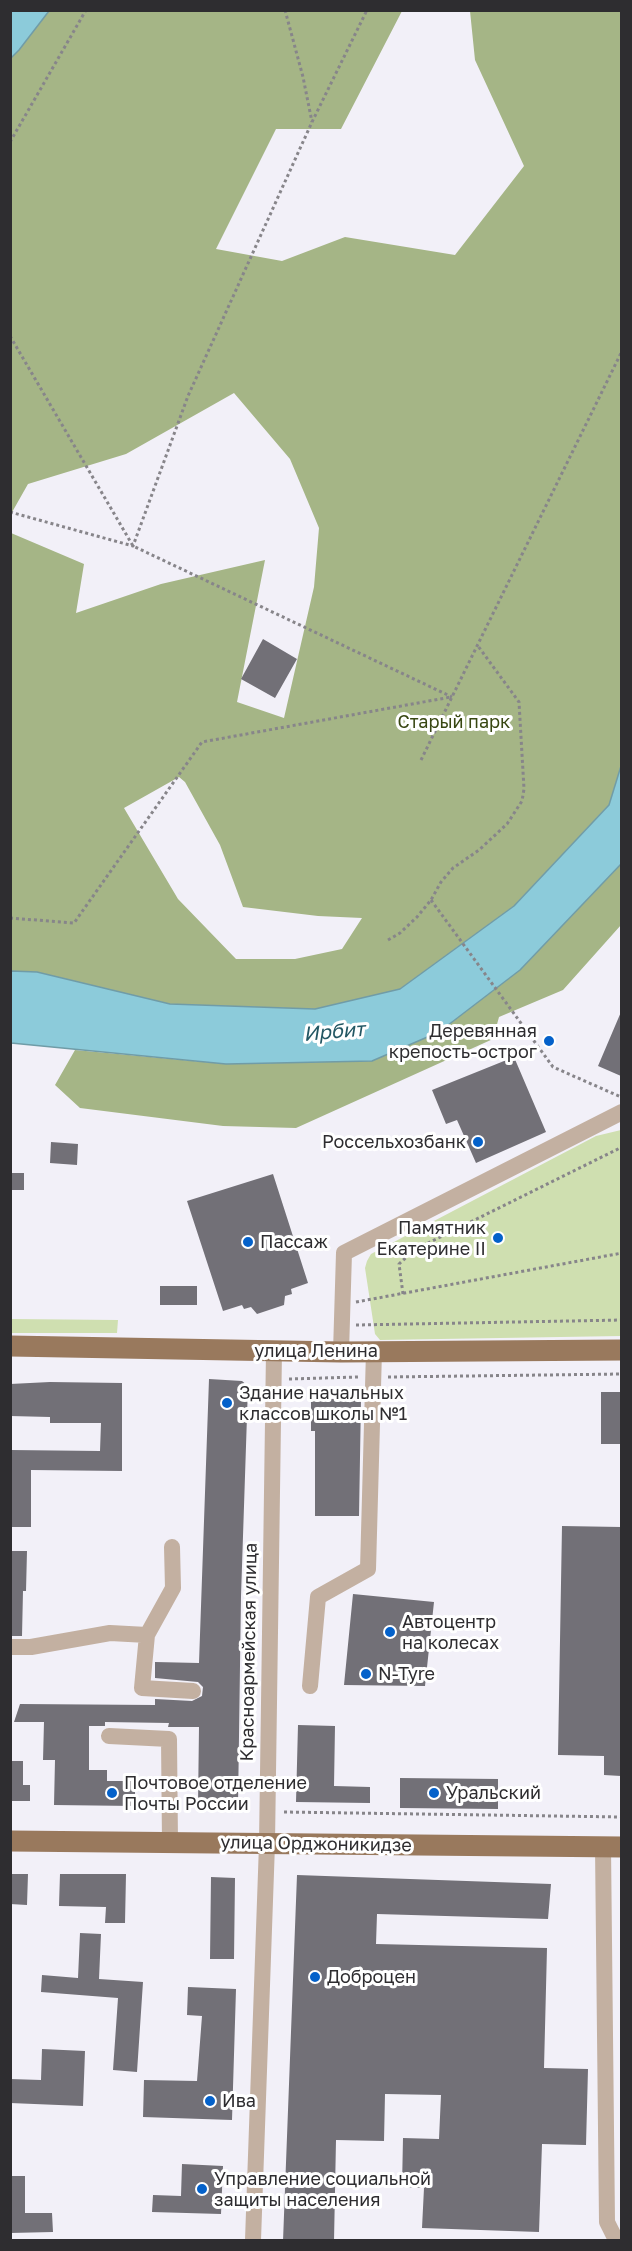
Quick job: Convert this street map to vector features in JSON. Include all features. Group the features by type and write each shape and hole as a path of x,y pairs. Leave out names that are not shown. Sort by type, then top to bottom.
{"main road":[{"name":"улица Ленина","path":"10,1346 341,1352 621,1350"},
{"name":"улица Орджоникидзе","path":"10,1841 612,1847"}],"street":[{"path":"341,1352 344,1253 621,1112"},
{"name":"Красноармейская улица","path":"253,2241 267,1844 274,1351"},
{"path":"310,1686 318,1597 368,1569 374,1352"},
{"path":"172,1547 173,1587 147,1635 142,1688 193,1691"},
{"path":"10,1647 31,1647 110,1633 147,1635"},
{"path":"109,1736 169,1739 170,1843"},
{"path":"612,1847 607,2222 616,2241"}],"path":[{"path":"10,142 86,10"},
{"path":"285,10 312,122"},
{"path":"134,546 188,396 312,122 367,10"},
{"path":"10,336 134,546"},
{"path":"421,760 621,351"},
{"path":"10,512 134,546 452,697"},
{"path":"388,940 400,933 431,900 441,882 453,868 479,850 507,824 522,801 524,789 519,702 478,645"},
{"path":"10,918 74,923 202,742 452,697"},
{"path":"431,900 553,1067 621,1097"},
{"path":"403,1294 399,1264 414,1250 621,1147"},
{"path":"343,1304 621,1253"},
{"path":"342,1325 621,1320"},
{"path":"272,1379 621,1374"},
{"path":"267,1812 621,1817"}],"green space":[{"name":"Старый парк","path":"49,11 402,11 341,129 276,129 216,249 282,261 345,237 455,255 524,166 475,60 470,11 621,11 621,766 609,805 514,906 400,989 315,1009 170,1004 37,972 11,971 11,533 84,564 76,613 161,584 265,560 237,702 284,718 314,587 319,528 290,459 234,393 126,454 28,484 11,514 11,58","holes":["179,777 185,782 220,845 243,907 318,916 362,918 342,949 295,959 236,959 178,899 124,808"]},
{"path":"621,864 621,925 563,990 499,1017 493,1039 296,1128 223,1126 80,1108 55,1085 75,1050 226,1064 372,1061 439,1032 520,970"},
{"path":"621,1130 621,1336 380,1340 375,1334 365,1268 371,1254 596,1136"},
{"path":"11,1319 118,1320 117,1333 11,1333"}],"water":[{"path":"11,10 49,11 11,58"},
{"name":"Ирбит","path":"621,766 621,864 520,970 439,1032 372,1061 226,1064 11,1043 11,971 37,972 170,1004 315,1009 400,989 514,906 609,805"}],"building":[{"path":"263,639 297,659 275,698 241,679"},
{"path":"621,1012 621,1076 598,1066"},
{"path":"514,1057 546,1132 476,1163 457,1120 446,1124 432,1090"},
{"path":"51,1142 78,1144 77,1165 50,1163"},
{"path":"10,1173 24,1173 24,1190 10,1190"},
{"name":"Пассаж","path":"273,1174 308,1283 291,1289 292,1294 285,1296 284,1305 257,1314 251,1307 244,1309 242,1305 223,1311 187,1201"},
{"path":"160,1286 197,1286 197,1305 160,1305"},
{"path":"209,1379 242,1381 248,1386 241,1596 238,1806 198,1805 199,1727 168,1727 169,1723 105,1722 105,1726 89,1726 89,1770 107,1770 107,1781 135,1781 135,1806 54,1805 55,1760 43,1760 44,1722 14,1722 20,1704 155,1705 155,1699 192,1701 202,1696 203,1687 198,1682 155,1678 155,1662 199,1663"},
{"path":"122,1383 122,1471 31,1470 31,1527 10,1527 10,1450 100,1451 101,1423 50,1423 50,1417 10,1416 10,1384"},
{"path":"311,1391 331,1391 331,1399 361,1399 359,1516 315,1516 315,1431 311,1431"},
{"path":"601,1392 621,1392 621,1444 601,1444"},
{"path":"562,1526 621,1527 621,1776 604,1775 604,1756 558,1755"},
{"path":"10,1551 27,1551 22,1636 10,1636"},
{"path":"353,1594 434,1602 425,1686 344,1685"},
{"path":"298,1725 335,1726 334,1786 370,1787 370,1803 296,1802"},
{"path":"10,1761 23,1761 23,1785 30,1785 30,1801 10,1801"},
{"path":"400,1778 498,1779 498,1809 400,1808"},
{"path":"10,1874 28,1874 27,1905 10,1904"},
{"path":"60,1874 126,1874 125,1923 105,1923 106,1907 59,1906"},
{"path":"297,1875 551,1884 548,1919 377,1914 376,1944 547,1948 544,2068 588,2069 586,2145 542,2144 539,2232 422,2228 424,2188 402,2187 403,2138 439,2139 441,2095 385,2094 384,2141 336,2140 334,2241 283,2241"},
{"path":"211,1877 235,1878 234,1959 210,1959"},
{"path":"80,1933 101,1934 99,1979 143,1982 137,2072 113,2070 118,1998 41,1992 42,1975 78,1978"},
{"path":"188,1987 236,1989 232,2120 143,2117 144,2080 197,2081 202,2016 187,2015"},
{"path":"42,2049 85,2051 83,2106 10,2103 10,2079 41,2080"},
{"path":"182,2164 223,2166 221,2214 152,2212 153,2195 181,2196"},
{"path":"10,2176 25,2176 25,2213 52,2213 53,2232 10,2233"}],"place":[{"name":"Деревянная крепость-острог","path":"549,1041"},
{"name":"Россельхозбанк","path":"478,1142"},
{"name":"Памятник Екатерине II","path":"498,1238"},
{"name":"Пассаж","path":"248,1242"},
{"name":"Здание начальных классов школы №1","path":"227,1403"},
{"name":"Автоцентр на колесах","path":"390,1632"},
{"name":"N-Tyre","path":"366,1674"},
{"name":"Почтовое отделение Почты России","path":"112,1793"},
{"name":"Уральский","path":"434,1793"},
{"name":"Доброцен","path":"315,1977"},
{"name":"Ива","path":"210,2101"},
{"name":"Управление социальной защиты населения","path":"202,2189"}]}
